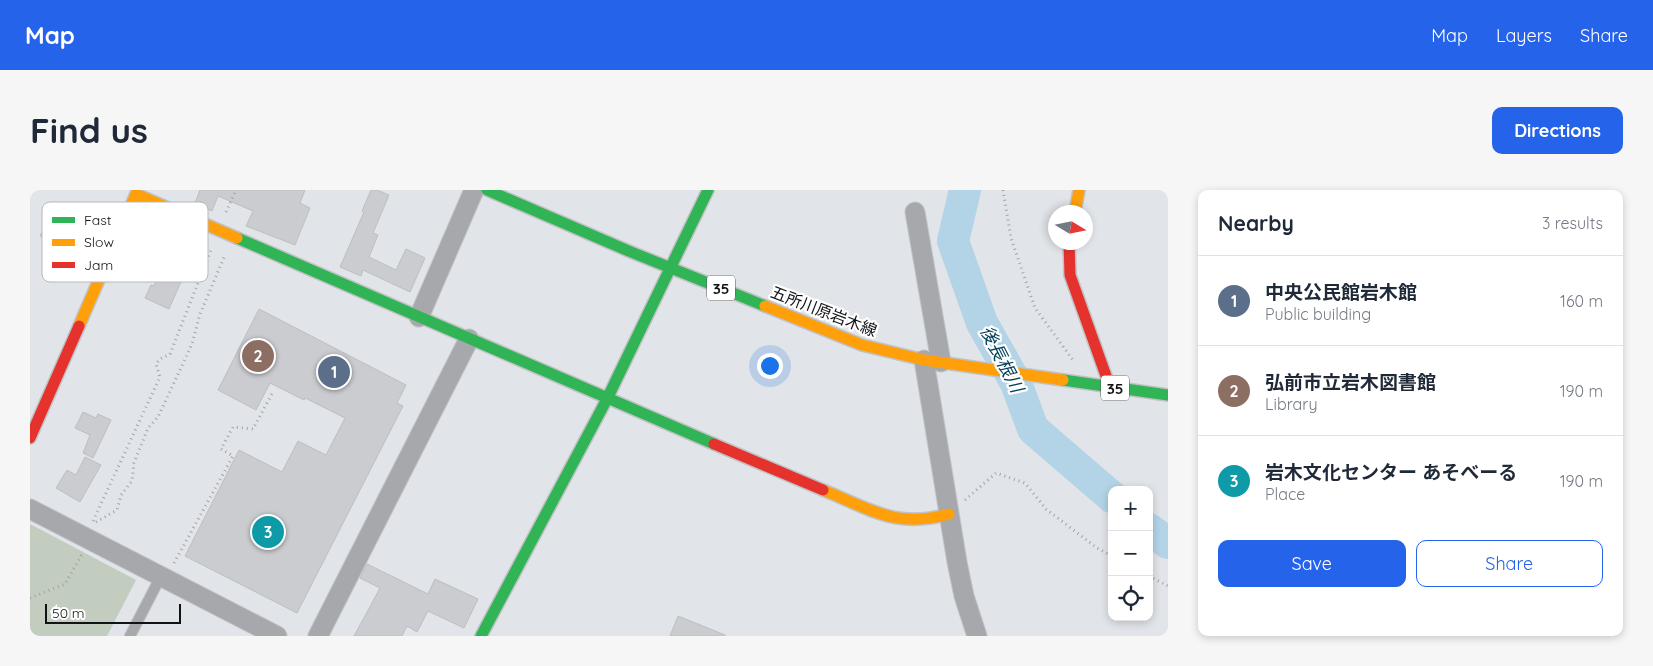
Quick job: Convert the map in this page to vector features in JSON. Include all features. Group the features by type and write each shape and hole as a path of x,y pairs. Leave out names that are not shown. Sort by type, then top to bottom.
{"street":[{"path":"419,317 474,190"},
{"name":"五所川原岩木線","path":"487,190 671,268 862,345 932,361 1168,395"},
{"path":"481,636 607,399 708,190"},
{"path":"1075,205 1078,190"},
{"path":"133,202 136,194 154,202"},
{"path":"915,212 949,514 964,596 977,636"},
{"path":"208,225 607,399 888,518 909,521 931,519 949,514"},
{"path":"1069,250 1070,275 1110,387"},
{"path":"30,438 98,282"},
{"path":"318,636 469,339"},
{"path":"30,509 277,636"}],"lane":[{"path":"130,636 163,578"}],"path":[{"path":"1003,190 1011,238 1035,308 1075,362 1075,381"},
{"path":"208,258 219,230"},
{"path":"198,282 170,354 160,359 156,364 160,377 92,524 117,510 121,495 132,481 134,463 148,428 158,417 192,344 200,314 233,236"},
{"path":"163,578 233,456 221,449 233,427 252,429 273,392"},
{"path":"949,514 996,473 1025,483 1046,509 1097,548 1108,554"},
{"path":"30,598 65,584 85,548"},
{"path":"1153,578 1168,586"}],"green space":[{"path":"30,524 136,580 107,636 30,636"}],"building":[{"path":"200,190 305,190 300,203 310,208 295,245 246,226 253,211 218,196 212,211 208,209 208,202 195,202"},
{"path":"371,190 377,190 389,195 373,233 378,235 369,257 396,270 406,249 425,258 410,292 363,270 361,276 340,267 364,212 362,211"},
{"path":"156,282 181,282 169,309 145,298 151,285 154,286"},
{"path":"259,309 406,385 397,403 403,406 297,613 185,556 239,450 282,472 298,441 326,455 345,418 270,383 256,410 218,390"},
{"path":"83,412 96,418 98,414 111,420 93,458 83,453 90,435 75,428"},
{"path":"85,457 101,465 80,502 56,488 67,470 76,475"},
{"path":"367,564 428,594 435,579 478,599 464,628 428,611 417,632 407,626 402,636 354,636 380,588 360,578"},
{"path":"678,616 725,635 725,636 670,636"}],"waterway":[{"name":"後長根川","path":"965,190 953,241 982,323 1016,383 1033,429 1108,494"},
{"name":"後長根川","path":"1152,531 1168,543"}],"traffic: fast":[{"path":"487,190 631,252 765,306"},
{"path":"481,636 607,399 708,190"},
{"path":"237,238 714,444"},
{"path":"1063,380 1168,395"}],"traffic: slow":[{"path":"1076,205 1079,190"},
{"path":"133,202 136,194 154,202"},
{"path":"208,225 237,238"},
{"path":"79,326 98,282"},
{"path":"765,306 862,345 924,360 1063,380"},
{"path":"823,490 870,510 898,518 930,518 949,514"}],"traffic: jam":[{"path":"1069,250 1070,275 1110,387"},
{"path":"30,438 79,326"},
{"path":"714,444 823,490"}],"place":[{"name":"弘前市立岩木図書館","path":"258,356"},
{"name":"中央公民館岩木館","path":"334,372"},
{"name":"岩木文化センター あそべーる","path":"268,532"}]}
